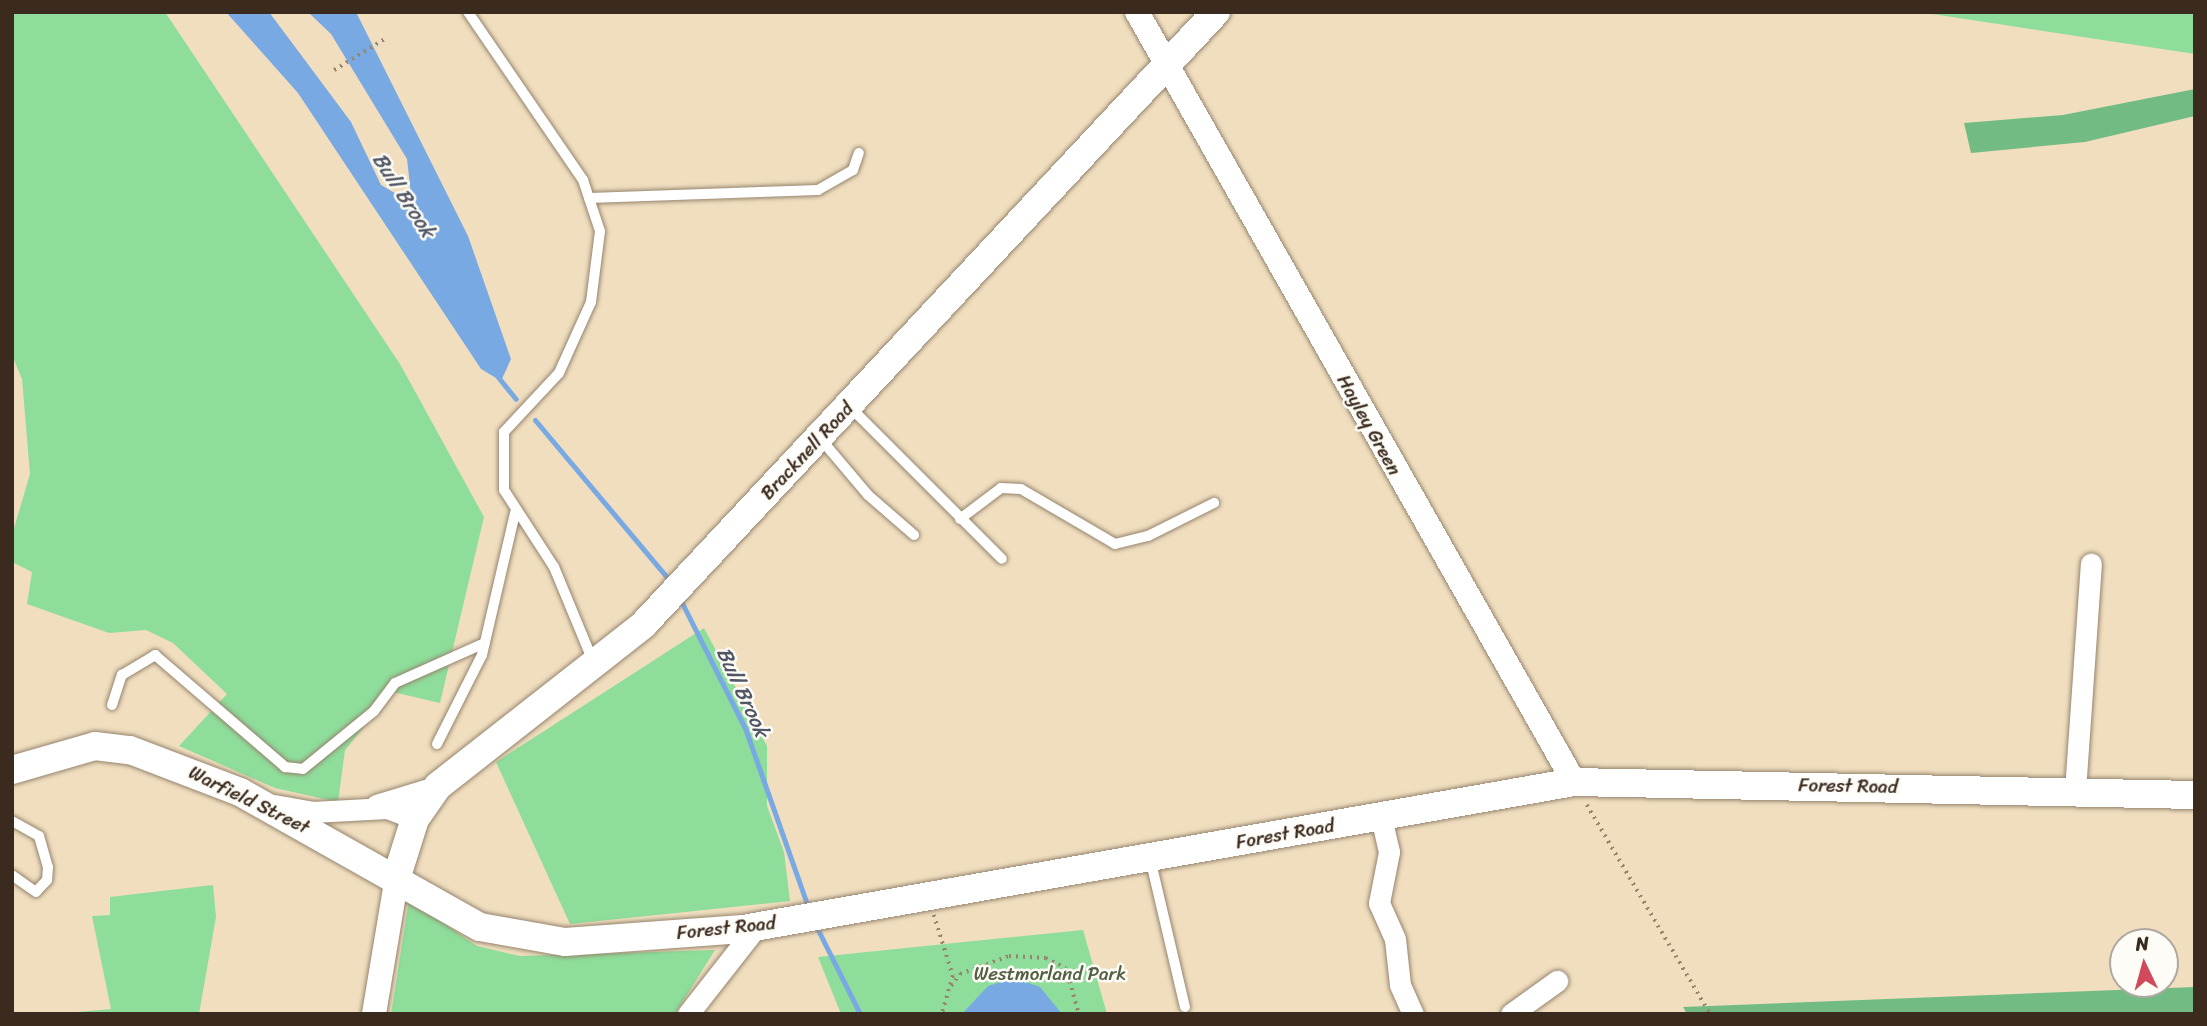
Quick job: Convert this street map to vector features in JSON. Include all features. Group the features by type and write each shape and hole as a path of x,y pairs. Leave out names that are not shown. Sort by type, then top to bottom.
{"main road":[{"name":"Bracknell Road","path":"397,876 415,819 438,786 595,666 676,591 1216,12"},
{"name":"Warfield Street","path":"12,770 95,746 130,750 255,800 397,876"},
{"name":"Forest Road","path":"397,876 448,911 525,940 598,942 757,926 813,917 1574,782 2195,795"}],"street":[{"name":"Hayley Green","path":"1137,12 1574,782"},
{"path":"2075,791 2091,564"},
{"path":"364,809 438,786"},
{"path":"255,800 312,812 397,810 415,819"},
{"path":"1381,817 1389,852 1379,903 1395,939 1400,985 1413,1014"},
{"path":"374,1014 397,876"},
{"path":"688,1014 757,926"},
{"path":"1511,1014 1557,981"}],"lane":[{"path":"468,12 589,198 600,231 592,302 559,373 504,432 504,490 515,513 554,568 595,666"},
{"path":"589,198 818,190 853,170 859,153"},
{"path":"849,406 1002,559"},
{"path":"819,437 868,495 914,535"},
{"path":"960,519 1001,488 1021,489 1115,544 1148,536 1214,503"},
{"path":"437,744 485,643 515,513"},
{"path":"112,705 122,675 155,655 285,767 303,769 374,711 395,683 485,643"},
{"path":"12,815 12,821 39,836 48,867 47,880 36,892 12,875"},
{"path":"1150,858 1185,1007"}],"path":[{"path":"334,70 388,37"},
{"path":"1574,782 1710,1014"},
{"path":"928,897 951,986"},
{"path":"942,1014 951,986 960,974 1009,956 1046,958 1066,968 1079,1014"}],"green space":[{"path":"12,12 165,12 400,364 484,517 440,703 393,692 345,750 338,802 275,788 179,746 227,694 173,643 146,630 109,633 27,604 32,572 12,562 12,535 30,474 22,379 12,355"},
{"path":"1919,12 2195,12 2195,54"},
{"path":"2195,89 2195,116 2085,142 1971,153 1964,123 2063,115"},
{"path":"704,628 767,746 767,806 784,852 790,901 570,924 496,762"},
{"path":"213,885 216,917 199,1014 55,1014 111,1009 92,916 110,915 110,897"},
{"path":"409,900 477,946 520,956 715,950 675,1014 391,1014"},
{"name":"Westmorland Park","path":"1083,930 1107,1014 841,1014 818,957"},
{"path":"2195,987 2195,1014 1687,1014 1683,1007 2109,990 2109,998 2179,998 2179,988"}],"water":[{"path":"226,12 269,12 351,122 381,185 412,203 407,159 331,34 308,12 356,12 468,236 511,359 501,381 481,369 298,93"},
{"path":"1014,978 1040,987 1062,1014 962,1014 988,986"}],"waterway":[{"name":"Bull Brook","path":"498,377 516,399"},
{"name":"Bull Brook","path":"535,420 671,582"},
{"name":"Bull Brook","path":"679,597 745,728 808,907"},
{"name":"Bull Brook","path":"816,926 860,1014"}]}
